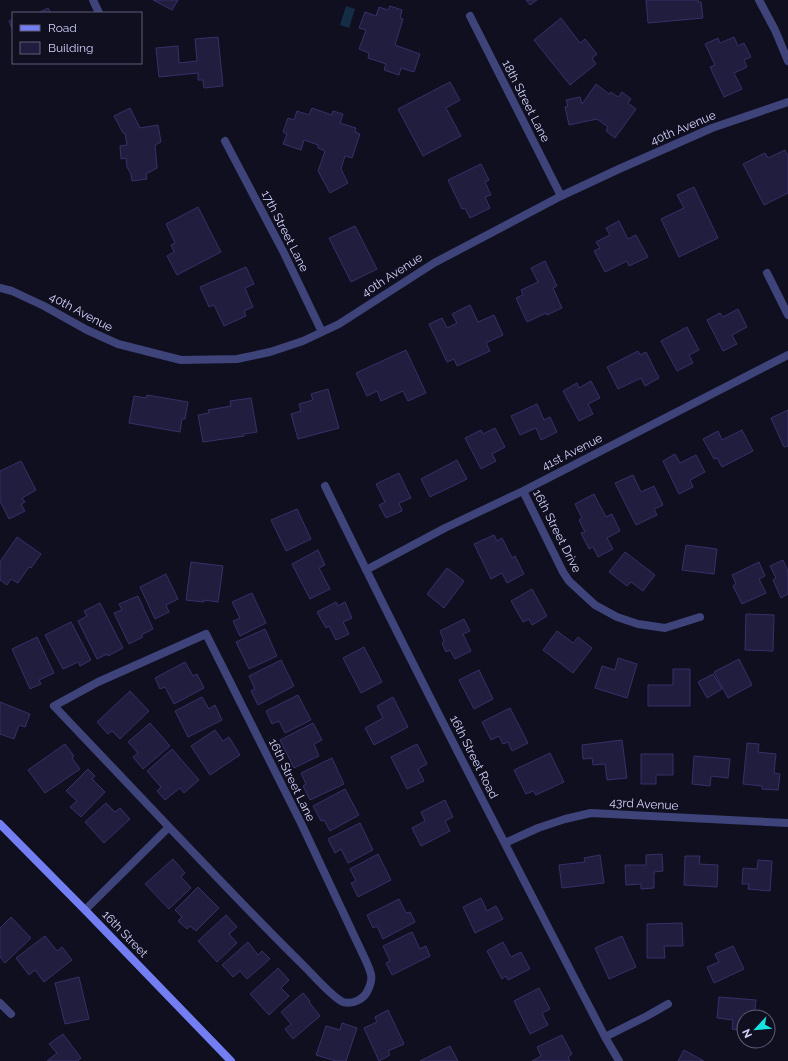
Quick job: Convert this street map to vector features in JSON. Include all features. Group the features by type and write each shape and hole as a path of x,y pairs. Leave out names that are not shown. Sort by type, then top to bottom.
{"main road":[{"name":"16th Street","path":"0,824 230,1061"}],"street":[{"path":"93,0 99,12"},
{"path":"760,0 788,61"},
{"name":"18th Street Lane","path":"470,16 561,196"},
{"name":"40th Avenue","path":"0,288 12,291 44,306 87,330 118,344 181,360 237,359 277,350 303,341 339,324 434,263 561,196 712,128 788,102"},
{"name":"17th Street Lane","path":"225,141 284,253 322,332"},
{"path":"767,273 788,315"},
{"name":"41st Avenue","path":"366,570 445,528 523,491 788,355"},
{"name":"16th Street Road","path":"325,486 504,843 619,1061"},
{"name":"16th Street Drive","path":"523,491 563,572 569,581 595,605 617,617 638,624 665,628 700,617"},
{"name":"16th Street Lane","path":"206,634 301,823 366,961 372,975 371,984 367,993 360,1000 353,1003 343,1002 332,994 290,953 169,827 54,706 98,682 206,634"},
{"name":"43rd Avenue","path":"504,843 565,818 591,813 788,823"},
{"path":"85,910 169,827"},
{"path":"0,1003 11,1014"},
{"path":"605,1037 668,1004"}],"water":[{"path":"346,6 355,9 349,28 340,25"}],"building":[{"path":"153,0 178,0 172,10"},
{"path":"526,0 537,0 530,5"},
{"path":"646,0 698,0 698,2 701,2 703,18 648,23"},
{"path":"390,6 402,10 400,18 403,19 395,45 420,54 414,72 401,68 399,75 384,70 386,64 368,58 369,53 359,49 366,30 359,28 365,12 376,16 379,7 388,10"},
{"path":"48,8 50,12 40,12"},
{"path":"561,18 580,43 585,39 597,54 592,58 596,64 570,85 534,40"},
{"path":"12,20 12,28 9,21"},
{"path":"218,37 223,86 204,88 203,80 198,80 198,73 159,77 156,48 178,46 179,63 197,61 195,39"},
{"path":"734,37 738,46 744,43 751,57 744,60 747,67 734,73 742,89 724,97 710,67 715,65 705,44 718,38 720,43"},
{"path":"450,82 460,100 446,108 461,136 423,156 398,109"},
{"path":"596,84 609,94 611,92 618,97 622,92 631,99 628,103 636,109 615,138 606,131 608,127 597,119 569,125 565,107 568,106 566,100 580,97 582,104"},
{"path":"130,108 140,128 158,125 161,142 155,145 157,168 146,174 147,179 132,181 131,174 127,167 126,158 121,159 120,146 127,145 125,133 123,133 114,116"},
{"path":"312,108 332,115 333,111 343,114 340,123 356,128 355,132 360,134 352,158 345,156 341,169 348,183 330,193 318,171 325,151 318,148 318,145 304,140 301,150 283,144 287,134 283,132 288,118 294,120 297,111 309,115"},
{"path":"785,150 788,156 788,193 764,205 743,164 765,153 768,158"},
{"path":"481,164 489,180 485,182 491,195 485,197 490,208 470,218 465,208 462,209 448,180"},
{"path":"694,187 718,238 679,257 661,219 684,208 677,195"},
{"path":"198,207 221,252 177,275 167,256 174,252 171,245 175,243 166,224"},
{"path":"619,221 628,239 636,235 648,257 629,266 627,261 605,272 594,251 600,248 596,242 610,235 606,228"},
{"path":"355,226 377,269 351,282 329,238"},
{"path":"545,261 557,286 553,288 562,308 547,315 546,313 527,322 516,298 523,295 521,290 538,282 531,268"},
{"path":"246,267 254,284 245,288 253,307 244,311 246,316 224,326 214,305 209,307 200,287"},
{"path":"470,305 478,322 494,315 503,335 486,343 490,351 457,366 454,359 447,362 429,324 442,318 447,328 457,323 452,314"},
{"path":"738,309 747,327 732,335 737,344 723,351 707,320 720,313 723,317"},
{"path":"687,327 699,350 689,355 693,363 677,371 661,341"},
{"path":"406,350 426,393 408,401 403,391 381,401 377,391 367,396 356,373"},
{"path":"638,351 640,355 646,352 659,378 645,386 641,378 618,389 607,367"},
{"path":"591,381 600,398 588,404 593,414 579,421 563,391 577,383 579,388"},
{"path":"328,389 339,428 298,439 291,414 301,411 299,404 313,400 311,394"},
{"path":"147,395 188,402 185,419 182,419 180,432 129,423 134,396 146,398"},
{"path":"251,398 257,432 244,434 244,436 203,442 198,415 209,413 208,410 231,406 230,401"},
{"path":"537,404 544,420 550,417 557,432 541,440 536,428 520,435 511,416"},
{"path":"788,410 788,446 784,447 771,418"},
{"path":"495,428 505,447 492,454 496,461 481,469 465,438 481,430 483,434"},
{"path":"742,430 753,451 722,467 717,458 714,459 703,439 718,431 722,440"},
{"path":"675,454 680,463 696,455 705,472 690,480 693,487 679,494 663,461"},
{"path":"457,460 467,479 430,497 421,479"},
{"path":"21,461 36,490 22,498 25,502 21,504 25,511 9,519 0,501 0,471"},
{"path":"399,473 411,498 399,503 402,511 386,518 379,505 385,502 376,484"},
{"path":"633,475 641,492 654,486 663,505 654,509 657,515 636,525 615,483"},
{"path":"594,494 606,517 612,514 620,531 607,538 613,549 598,557 593,547 589,549 581,533 585,532 579,520 582,518 575,504"},
{"path":"297,509 311,539 286,551 271,520"},
{"path":"494,535 497,541 502,538 512,558 515,556 524,574 507,583 502,573 491,579 474,544"},
{"path":"17,537 41,554 31,568 29,567 18,583 11,579 7,585 0,580 0,562"},
{"path":"686,545 717,549 714,574 682,570"},
{"path":"318,550 325,565 319,568 330,589 310,599 292,564"},
{"path":"625,552 655,575 643,591 631,582 627,586 609,572"},
{"path":"783,560 788,571 788,594 781,598 773,580 776,578 770,566"},
{"path":"191,562 223,566 218,602 186,600"},
{"path":"759,562 765,576 759,579 766,593 742,604 733,586 736,584 732,575"},
{"path":"447,568 464,581 444,608 427,594"},
{"path":"166,574 178,599 166,605 169,612 155,619 140,587"},
{"path":"532,589 547,616 532,625 529,619 523,622 511,601"},
{"path":"252,593 266,623 240,636 233,621 240,618 232,602"},
{"path":"138,596 153,629 141,635 143,637 129,644 114,613 122,610 119,604"},
{"path":"336,602 338,606 345,602 352,618 343,622 349,634 336,640 329,626 326,628 317,612"},
{"path":"100,603 123,648 108,656 107,654 97,659 78,621 87,616 84,611"},
{"path":"746,614 774,615 773,651 745,650"},
{"path":"464,619 470,631 463,634 471,651 455,659 450,650 446,652 442,643 444,641 440,631"},
{"path":"71,622 91,660 80,666 78,662 63,669 45,635"},
{"path":"265,629 277,656 249,669 236,642"},
{"path":"557,631 573,643 578,637 592,648 573,673 543,650"},
{"path":"37,637 54,673 39,680 41,684 30,689 12,649"},
{"path":"364,647 382,682 361,693 343,658"},
{"path":"618,658 637,664 627,698 595,688 602,666 615,670"},
{"path":"739,659 752,685 728,698 714,672"},
{"path":"281,660 294,686 258,705 251,691 255,689 249,676"},
{"path":"185,662 193,676 197,674 204,688 174,704 165,687 160,689 155,678"},
{"path":"673,669 690,669 690,706 648,706 648,685 673,685"},
{"path":"479,670 493,699 474,709 459,680"},
{"path":"713,674 722,689 707,698 698,682"},
{"path":"130,691 149,711 120,739 112,731 108,734 97,722"},
{"path":"298,695 311,720 285,733 279,721 272,724 266,711"},
{"path":"202,697 209,709 215,705 222,720 188,737 175,711"},
{"path":"393,697 408,727 374,745 365,728 383,718 377,706"},
{"path":"0,702 30,714 25,727 19,725 14,739 0,734"},
{"path":"510,708 528,743 512,751 508,742 503,744 499,736 491,740 482,722"},
{"path":"150,723 170,746 143,769 133,757 138,753 128,742"},
{"path":"313,723 322,740 314,744 319,756 294,768 280,740"},
{"path":"215,730 223,741 229,737 240,755 210,775 191,746"},
{"path":"622,740 627,778 607,780 605,764 593,765 592,758 583,759 582,745"},
{"path":"747,743 759,744 758,752 776,754 774,773 780,774 778,790 762,789 762,786 743,784"},
{"path":"65,744 74,756 72,758 80,769 45,793 28,770"},
{"path":"417,744 427,764 418,769 424,781 407,789 391,757"},
{"path":"172,749 199,780 184,793 180,788 165,800 157,791 161,787 147,771"},
{"path":"550,753 564,782 536,795 533,791 526,794 514,770"},
{"path":"641,754 673,754 673,775 656,775 656,784 641,784"},
{"path":"694,756 730,759 728,778 711,776 710,786 692,784"},
{"path":"332,758 344,784 310,800 303,786 306,784 301,773"},
{"path":"88,769 95,776 92,779 105,792 81,817 70,807 77,801 66,791"},
{"path":"345,789 359,815 330,831 324,820 321,821 313,806"},
{"path":"445,800 453,817 445,821 450,831 421,846 412,828 425,821 421,812"},
{"path":"106,803 115,812 120,808 130,819 104,843 85,822"},
{"path":"360,823 373,850 348,863 341,849 335,853 328,839"},
{"path":"378,854 391,880 358,897 351,883 356,881 350,869"},
{"path":"662,854 663,871 654,872 654,888 641,889 641,884 626,885 625,865 646,865 646,855"},
{"path":"600,855 604,883 562,888 559,865 585,862 584,858"},
{"path":"685,856 700,856 699,864 718,865 717,887 684,885"},
{"path":"173,859 185,873 181,877 191,888 169,909 145,884"},
{"path":"758,860 772,861 770,891 748,889 749,884 742,884 743,868 757,869"},
{"path":"198,887 219,908 196,931 190,926 187,929 178,921 182,917 175,910"},
{"path":"481,898 487,911 496,906 503,919 475,933 463,907"},
{"path":"399,899 406,913 410,912 415,922 383,939 377,926 373,928 367,915"},
{"path":"226,915 237,927 229,934 237,943 217,962 198,941"},
{"path":"11,917 31,938 5,963 0,957 0,928"},
{"path":"682,923 683,946 664,946 665,958 647,958 647,924"},
{"path":"412,932 420,949 426,946 430,956 392,975 386,963 390,961 383,946"},
{"path":"45,936 57,951 62,947 72,960 44,982 35,970 29,975 16,958"},
{"path":"622,936 636,967 609,979 595,948"},
{"path":"248,942 258,955 262,951 270,959 247,979 240,971 233,977 222,965"},
{"path":"503,942 511,957 521,952 530,969 508,980 506,976 502,979 487,951"},
{"path":"733,946 744,969 714,983 707,967 719,962 715,954"},
{"path":"278,968 289,980 281,988 289,996 269,1015 250,994"},
{"path":"79,977 89,1019 65,1024 55,983"},
{"path":"539,988 550,1009 542,1013 548,1025 530,1034 514,1001"},
{"path":"303,993 320,1016 293,1039 285,1029 291,1024 281,1012"},
{"path":"719,997 756,1000 755,1009 736,1009 736,1030 732,1029 733,1020 717,1018"},
{"path":"388,1010 404,1044 388,1051 390,1055 379,1061 364,1028 377,1022 375,1017"},
{"path":"342,1023 357,1028 346,1061 336,1061 316,1055 326,1026 340,1030"},
{"path":"63,1034 81,1058 78,1061 47,1061 57,1053 49,1044"},
{"path":"562,1035 572,1054 568,1057 570,1061 532,1061 541,1056 537,1047"},
{"path":"450,1046 458,1061 420,1061"},
{"path":"684,1050 704,1061 678,1061"}]}
